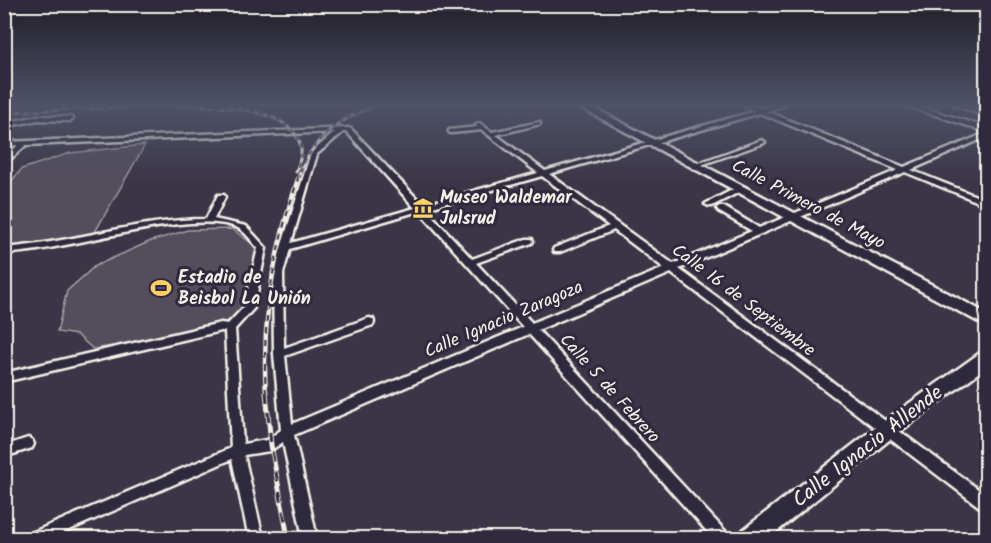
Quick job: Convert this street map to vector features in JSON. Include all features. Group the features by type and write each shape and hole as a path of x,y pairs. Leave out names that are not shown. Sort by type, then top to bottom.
{"main road":[{"name":"Calle Primero de Mayo","path":"631,130 739,190 987,320"},
{"name":"Calle Ignacio Allende","path":"751,538 887,430 987,358"}],"street":[{"path":"4,144 338,130"},
{"path":"310,538 287,432 279,354 278,273 314,153 330,137 345,130"},
{"name":"Calle 5 de Febrero","path":"346,130 472,262 722,538"},
{"name":"Calle 16 de Septiembre","path":"451,131 455,130"},
{"name":"Calle 16 de Septiembre","path":"487,130 987,503"},
{"path":"492,134 507,130"},
{"path":"286,247 694,130"},
{"path":"809,130 987,203"},
{"name":"Calle Ignacio Zaragoza","path":"36,538 237,451 270,445 287,432 987,135"},
{"path":"696,165 762,142"},
{"path":"4,163 24,143"},
{"path":"709,204 739,190"},
{"path":"209,221 221,197"},
{"path":"721,209 759,232"},
{"path":"4,251 28,250 170,224 209,221 242,226 262,248 249,308 230,328 237,451 255,538"},
{"path":"557,250 617,226"},
{"path":"472,262 529,241"},
{"path":"279,354 369,322"},
{"path":"4,378 221,327 230,328"},
{"path":"4,452 28,444"}],"shaded area":[{"path":"145,145 92,237 5,249 5,188 22,169 70,153"},
{"name":"Estadio de Beisbol La Unión","path":"232,229 258,248 245,311 217,327 185,335 93,349 77,335 57,332 67,291 95,266 151,241 188,230"}],"railway":[{"path":"291,130 296,135 301,149 296,172"},
{"path":"297,180 318,141 329,130"},
{"path":"266,394 266,339 271,285 282,232 298,179"},
{"path":"266,392 271,445 288,538"}],"place":[{"name":"Museo Waldemar Julsrud","path":"423,208"},
{"name":"Estadio de Beisbol La Unión","path":"161,288"}]}
